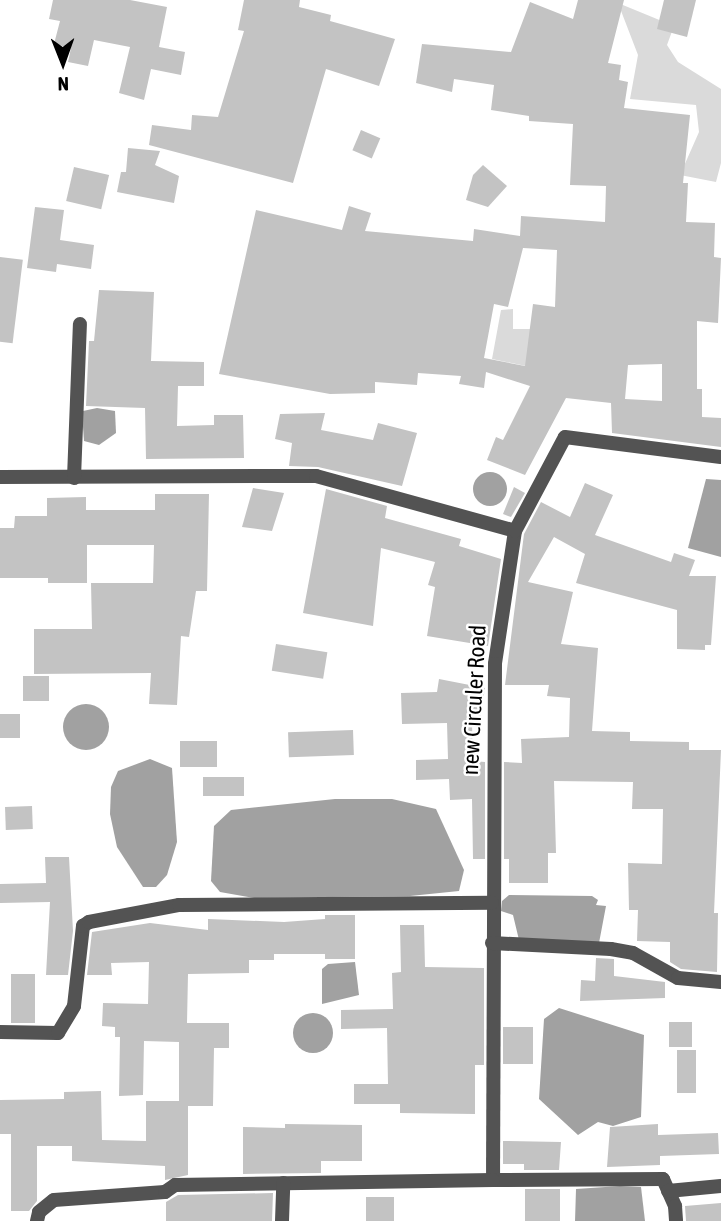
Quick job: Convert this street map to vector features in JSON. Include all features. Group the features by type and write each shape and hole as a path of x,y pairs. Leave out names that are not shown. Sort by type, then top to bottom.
{"street":[{"path":"74,478 80,324"},
{"path":"0,477 316,476 514,531 565,437 721,457"},
{"name":"new Circuler Road","path":"493,1180 495,664 514,531"},
{"path":"0,1032 58,1033 74,1006 83,926 89,922 179,905 492,903"},
{"path":"492,943 611,949 633,953 678,978 721,982"},
{"path":"37,1221 39,1212 54,1200 165,1192 175,1185 663,1179 676,1221"},
{"path":"282,1221 283,1183"},
{"path":"668,1191 721,1186"}],"shaded area":[{"path":"618,3 674,26 667,45 678,62 721,89 721,163 716,182 680,175 699,132 696,105 630,99 638,55"},
{"path":"513,309 513,329 533,329 550,371 492,359 501,310"},
{"path":"97,408 115,411 116,433 99,445 84,441 83,427 83,411"},
{"path":"490,472 502,477 507,489 502,501 490,506 478,501 473,489 478,477"},
{"path":"706,479 721,480 721,557 688,548"},
{"path":"86,704 102,711 109,727 102,743 86,750 70,743 63,727 70,711"},
{"path":"150,759 172,768 177,842 167,875 156,887 143,887 117,847 110,814 111,787 118,771"},
{"path":"335,799 392,799 436,809 464,870 459,891 410,896 254,898 220,892 211,881 214,826 231,810"},
{"path":"509,895 592,896 598,900 596,905 606,906 599,943 519,940 513,915 501,911 502,901"},
{"path":"355,962 359,995 322,1004 322,969 328,964"},
{"path":"559,1008 644,1035 641,1117 613,1126 598,1122 578,1135 539,1099 544,1019"},
{"path":"313,1013 321,1014 327,1019 332,1025 332,1041 327,1047 321,1052 313,1053 305,1052 299,1047 294,1041 293,1033 294,1025 299,1019 305,1014"},
{"path":"641,1187 645,1221 575,1221 576,1189"}],"building":[{"path":"53,0 130,0 167,7 159,47 185,52 181,75 151,69 144,100 119,93 130,47 94,40 88,66 68,62 71,48 54,44 60,21 49,19"},
{"path":"244,0 300,0 299,7 331,15 330,21 395,39 379,86 326,69 293,183 149,145 152,125 191,130 192,115 218,117 244,31 238,30"},
{"path":"578,0 624,0 608,63 621,65 619,80 628,82 624,108 690,115 683,183 688,183 686,222 715,223 714,257 721,258 718,323 697,321 697,389 702,389 702,417 721,418 721,447 612,433 611,403 566,398 525,475 487,460 496,437 503,440 530,386 486,372 484,388 459,384 461,376 418,373 417,385 375,382 375,393 330,394 219,374 256,210 342,230 349,206 371,213 365,231 473,241 474,229 520,236 521,216 605,222 606,186 570,185 573,124 529,121 529,116 491,110 494,85 454,79 452,92 416,83 422,44 511,52 530,2 573,19","holes":["523,248 557,250 555,307 533,304 525,366 484,358 494,304 508,307","662,364 662,401 625,399 628,365"]},
{"path":"664,0 696,0 687,37 657,29"},
{"path":"361,130 380,138 372,158 352,150"},
{"path":"128,148 160,151 155,165 179,176 174,203 117,192 121,172 126,172"},
{"path":"483,165 507,186 488,207 466,200 473,175"},
{"path":"74,167 109,175 101,209 66,201"},
{"path":"35,207 64,210 60,240 94,245 91,269 57,264 56,272 27,268"},
{"path":"0,257 23,260 13,343 0,342"},
{"path":"99,290 154,292 151,361 204,362 204,386 178,386 177,426 214,425 214,415 243,415 244,458 146,459 145,408 86,406 89,341 94,341"},
{"path":"325,413 321,430 373,440 378,423 417,433 402,486 318,467 289,466 292,443 275,439 280,414"},
{"path":"585,483 613,495 595,535 671,562 674,553 695,560 689,576 716,576 711,645 705,645 705,650 677,649 677,610 576,583 585,554 554,537 528,582 573,592 561,644 598,648 592,731 630,732 630,741 689,742 689,750 721,750 714,913 718,913 717,972 681,969 670,962 670,942 637,941 638,910 629,910 628,863 662,864 663,809 632,809 633,782 554,781 556,853 548,853 548,883 509,883 509,859 504,859 504,762 522,763 521,739 569,737 570,698 547,696 549,685 505,685 524,534 541,502 570,517"},
{"path":"514,487 525,493 511,517 503,514"},
{"path":"253,488 284,493 272,531 242,527"},
{"path":"326,489 387,506 385,518 461,539 459,546 501,559 488,646 427,636 435,587 428,585 435,562 381,548 373,626 303,613"},
{"path":"155,494 209,494 207,591 196,591 189,637 181,636 177,705 149,704 151,673 34,674 34,629 92,629 91,583 153,583 154,545 87,545 87,583 48,583 48,578 0,578 0,528 14,528 15,516 47,516 47,498 86,497 86,510 155,510"},
{"path":"276,644 327,652 323,679 272,671"},
{"path":"23,676 49,676 49,701 23,701"},
{"path":"439,679 485,688 479,724 472,723 473,761 485,762 485,859 473,859 472,799 450,800 449,779 416,780 416,760 448,759 447,723 402,724 401,693 437,692"},
{"path":"0,714 20,714 20,738 0,738"},
{"path":"353,730 354,755 289,757 288,732"},
{"path":"180,741 217,741 217,767 180,767"},
{"path":"203,777 244,777 244,796 203,796"},
{"path":"32,806 33,829 6,830 5,807"},
{"path":"45,857 69,857 73,931 68,975 46,975 50,902 0,903 0,884 46,883"},
{"path":"325,915 355,915 355,959 325,959 325,954 274,954 274,960 249,960 249,973 188,974 187,1023 229,1023 229,1048 214,1048 213,1106 188,1106 188,1175 165,1180 165,1166 72,1161 72,1146 37,1146 37,1201 29,1211 11,1211 11,1134 0,1134 0,1100 64,1099 64,1092 101,1091 102,1140 146,1141 146,1101 179,1101 179,1042 144,1041 143,1095 119,1096 120,1037 115,1037 115,1027 102,1026 103,1003 148,1004 149,962 111,963 112,975 87,975 92,932 150,923 208,930 208,919 284,922 325,919"},
{"path":"400,925 424,925 425,967 484,968 484,1065 475,1065 475,1114 400,1113 400,1104 354,1104 354,1084 388,1084 387,1028 341,1029 341,1010 393,1009 392,973 401,972"},
{"path":"596,958 614,959 614,976 665,982 665,998 580,1001 581,980 595,981"},
{"path":"11,974 35,974 35,1023 11,1023"},
{"path":"669,1022 692,1022 692,1047 669,1047"},
{"path":"503,1027 533,1027 533,1064 503,1064"},
{"path":"677,1050 696,1050 696,1093 677,1093"},
{"path":"285,1124 362,1125 362,1161 321,1161 321,1173 243,1174 243,1127 285,1128"},
{"path":"658,1124 658,1135 718,1133 719,1154 660,1156 660,1165 607,1167 610,1127"},
{"path":"503,1141 561,1142 559,1170 524,1170 524,1164 503,1164"},
{"path":"525,1189 560,1189 560,1221 525,1221"},
{"path":"273,1193 272,1221 166,1221 166,1202 178,1195"},
{"path":"366,1197 394,1197 394,1221 366,1221"},
{"path":"721,1203 721,1221 686,1221 685,1206"}]}
